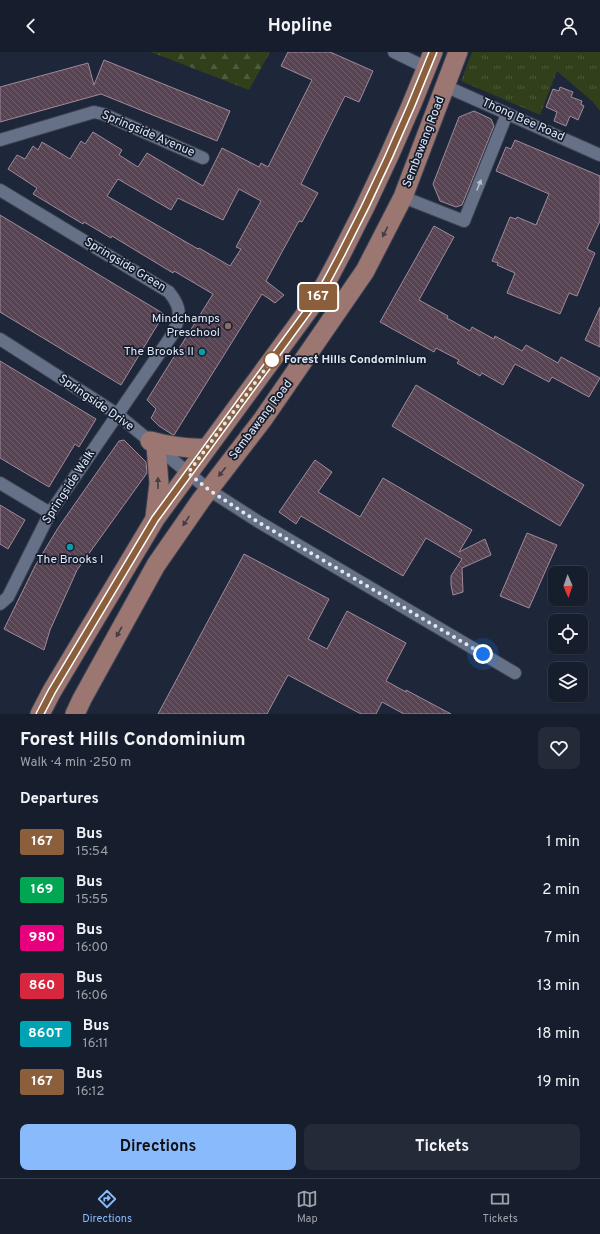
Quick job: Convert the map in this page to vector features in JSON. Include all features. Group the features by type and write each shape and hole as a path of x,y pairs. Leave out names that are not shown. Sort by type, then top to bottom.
{"main road":[{"name":"Sembawang Road","path":"75,714 156,565 209,490 263,419 365,271 403,197 458,52"},
{"name":"Sembawang Road","path":"40,714 52,691 155,519 318,297 375,186 430,60"},
{"path":"155,519 159,483 153,444 191,449 206,448"}],"street":[{"path":"394,52 430,60"},
{"name":"Thong Bee Road","path":"445,86 600,155"},
{"name":"Springside Avenue","path":"0,140 94,112 103,114 203,158"},
{"path":"403,197 464,221 507,114"},
{"name":"Springside Green","path":"0,190 169,292 177,302 180,312 172,335 117,414"},
{"name":"Springside Drive","path":"0,339 117,414 209,490 258,522 516,673"},
{"name":"Springside Walk","path":"0,604 8,597 50,514 117,414"},
{"path":"0,483 50,514"}],"green space":[{"path":"151,52 270,52 249,90"},
{"path":"472,52 600,52 600,111 593,102 557,71 540,115 461,81"}],"building":[{"path":"288,52 330,52 373,71 359,102 345,96 301,184 318,193 302,222 299,221 266,281 284,295 275,303 262,294 173,435 159,426 151,418 156,409 147,400 213,294 174,271 173,273 112,236 111,238 84,222 83,224 33,194 37,188 8,169 17,155 25,159 33,146 38,150 42,142 70,159 81,141 85,144 93,132 122,150 119,155 138,167 147,153 203,186 222,148 259,167 261,163 268,167 312,80 281,66","holes":["118,179 171,210 178,198 223,220 239,189 261,201 236,247 241,249 230,266 107,196"]},
{"path":"104,60 230,111 217,141 101,94 0,122 0,87 88,63 94,85"},
{"path":"560,87 573,92 571,97 582,101 581,104 584,106 578,120 570,116 566,126 554,121 557,112 546,107 553,89 559,91"},
{"path":"474,111 491,119 494,126 462,205 456,207 440,201 433,184 459,117"},
{"path":"515,140 600,176 600,221 587,249 595,253 577,296 569,293 560,314 507,293 515,273 497,265 498,263 492,261 510,217 516,219 517,217 536,225 549,194 496,171 506,147 511,149"},
{"path":"0,215 164,314 121,385 0,312"},
{"path":"434,226 454,237 419,300 448,316 447,318 470,331 472,327 494,339 495,336 522,351 526,345 558,363 561,357 600,378 589,397 552,377 549,382 515,364 503,385 482,373 480,376 457,363 459,360 436,348 434,352 380,322"},
{"path":"600,307 600,347 585,340"},
{"path":"0,361 96,419 79,447 75,444 49,487 0,458"},
{"path":"416,385 584,485 560,526 392,426"},
{"name":"The Brooks I","path":"124,440 146,462 147,473 77,570 50,630 44,650 4,629 35,566 58,528 119,441"},
{"path":"315,460 332,472 318,492 360,517 383,478 472,530 459,552 485,539 491,555 462,568 463,592 453,595 451,576 462,559 426,538 403,576 301,516 296,524 279,512"},
{"path":"0,505 25,520 8,549 0,544"},
{"path":"527,533 557,545 529,608 500,596"},
{"path":"244,554 329,599 308,639 327,649 347,611 406,643 386,681 451,714 404,714 382,702 376,714 361,714 288,675 267,714 158,714"}],"bus line":[{"name":"167","path":"40,714 52,691 155,519 318,297 375,186 433,52"}],"place":[{"name":"Mindchamps Preschool","path":"228,326"},
{"name":"The Brooks II","path":"202,352"},
{"name":"Forest Hills Condominium","path":"272,360"},
{"name":"The Brooks I","path":"70,547"}],"route":[{"path":"272,360 188,473 209,490 258,522 483,654"}]}
